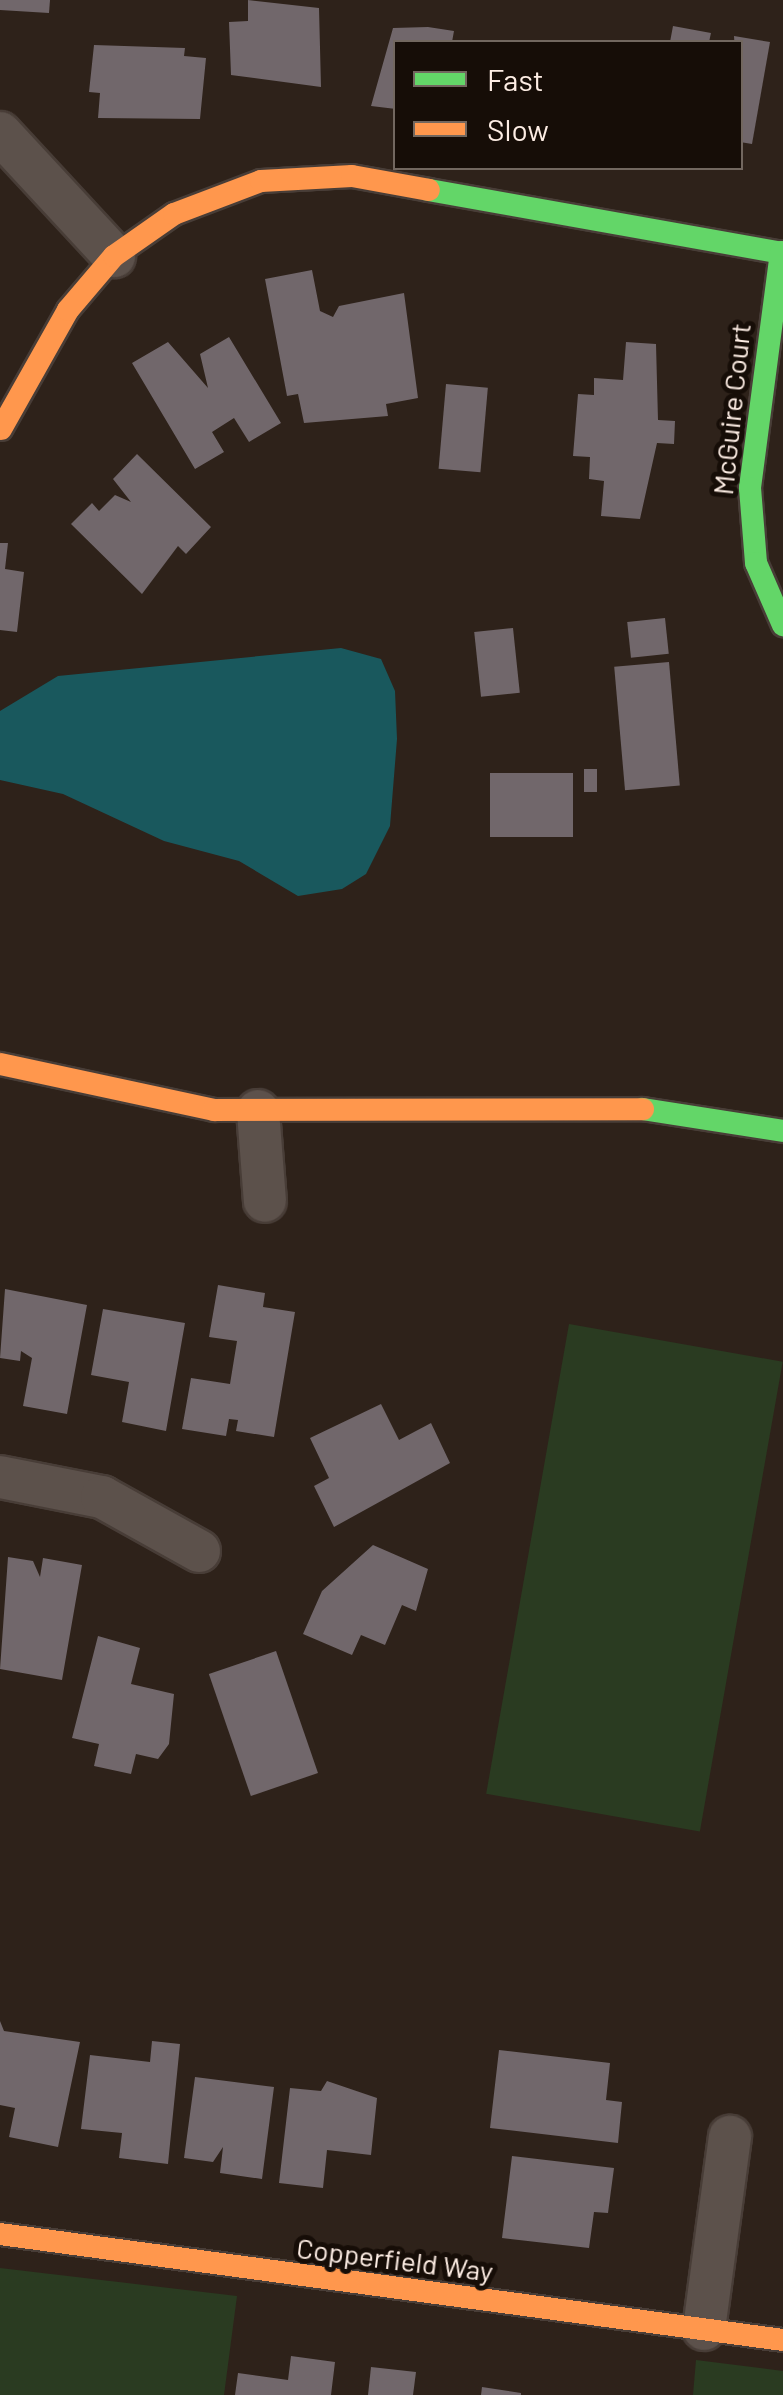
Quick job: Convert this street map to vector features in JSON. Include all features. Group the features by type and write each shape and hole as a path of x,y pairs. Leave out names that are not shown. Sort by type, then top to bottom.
{"street":[{"path":"0,133 114,256"},
{"path":"1,430 68,310 114,256 215,195 331,174 782,252"},
{"name":"McGuire Court","path":"782,252 750,488 756,563 783,626"},
{"path":"0,1064 190,1106 258,1111 607,1104 783,1131"},
{"path":"258,1111 264,1201"},
{"path":"0,1477 102,1497 199,1551"},
{"path":"704,2329 730,2137"},
{"name":"Copperfield Way","path":"0,2234 783,2340"}],"green space":[{"path":"569,1324 783,1362 700,1831 486,1794"},
{"path":"0,2268 237,2296 224,2395 0,2395"},
{"path":"696,2360 783,2371 783,2395 693,2395"}],"water":[{"path":"341,648 381,659 395,691 397,739 390,826 366,874 342,889 298,896 239,861 164,841 63,794 0,780 0,711 58,676"}],"building":[{"path":"0,0 50,0 49,13 0,10"},
{"path":"248,0 319,8 321,87 231,75 229,22 248,21"},
{"path":"673,26 711,33 709,40 670,40"},
{"path":"393,28 454,31 452,40 393,40 393,109 371,106"},
{"path":"734,36 770,42 752,144 743,142 743,40 734,40"},
{"path":"94,45 185,48 184,56 206,58 200,119 98,118 100,93 89,92"},
{"path":"312,270 320,311 333,317 339,306 404,293 418,398 386,404 388,416 304,423 298,394 287,396 265,279"},
{"path":"229,337 281,423 249,442 234,418 212,432 224,452 195,469 132,363 168,342 208,388 200,354"},
{"path":"626,342 656,344 658,420 675,421 674,444 657,443 640,519 601,516 604,481 589,479 590,457 573,456 578,394 594,395 594,378 623,380"},
{"path":"446,384 488,388 480,472 439,469"},
{"path":"137,454 211,527 186,554 178,546 142,594 71,524 92,503 99,511 115,495 131,502 113,479"},
{"path":"0,543 8,543 5,569 24,572 17,632 0,630"},
{"path":"665,618 669,654 631,658 627,622"},
{"path":"513,628 520,693 481,697 474,632"},
{"path":"669,662 680,786 625,790 614,667"},
{"path":"584,769 597,769 597,792 584,792"},
{"path":"490,773 573,773 573,837 490,837"},
{"path":"218,1285 265,1293 263,1307 295,1312 274,1437 236,1431 238,1420 229,1419 226,1436 182,1429 191,1378 230,1384 237,1341 209,1337"},
{"path":"5,1289 87,1305 67,1414 23,1406 32,1358 21,1351 20,1361 0,1358"},
{"path":"103,1309 185,1323 166,1431 122,1422 129,1382 91,1375"},
{"path":"381,1404 399,1440 431,1423 450,1463 334,1527 314,1486 329,1478 310,1438"},
{"path":"373,1545 428,1569 416,1611 402,1605 385,1645 361,1635 352,1655 303,1634 322,1591"},
{"path":"8,1557 33,1561 40,1577 43,1558 82,1565 62,1680 0,1669"},
{"path":"98,1636 140,1648 131,1684 174,1694 169,1744 158,1759 136,1754 131,1774 94,1766 99,1744 72,1738"},
{"path":"276,1651 318,1773 251,1796 209,1674"},
{"path":"0,2021 4,2031 80,2042 58,2147 9,2137 15,2108 0,2105"},
{"path":"152,2041 180,2044 168,2164 119,2158 122,2133 81,2129 90,2055 150,2062"},
{"path":"499,2050 610,2063 606,2100 622,2102 618,2143 490,2128"},
{"path":"195,2077 274,2087 262,2179 220,2173 223,2147 213,2162 184,2158"},
{"path":"327,2081 377,2098 371,2155 327,2150 323,2188 279,2183 290,2088 321,2091"},
{"path":"512,2156 614,2168 608,2213 594,2212 589,2248 502,2238"},
{"path":"291,2356 335,2362 331,2395 235,2395 238,2373 288,2380"},
{"path":"371,2367 416,2372 413,2395 368,2395"},
{"path":"482,2387 521,2393 521,2395 481,2395"}],"traffic: fast":[{"path":"429,190 783,253"},
{"path":"781,252 750,488 756,563 783,625"},
{"path":"643,1109 783,1131"}],"traffic: slow":[{"path":"1,429 68,310 114,256 174,214 261,181 352,176 429,190"},
{"path":"0,1064 214,1110 643,1109"},
{"path":"0,2234 783,2340"}]}
